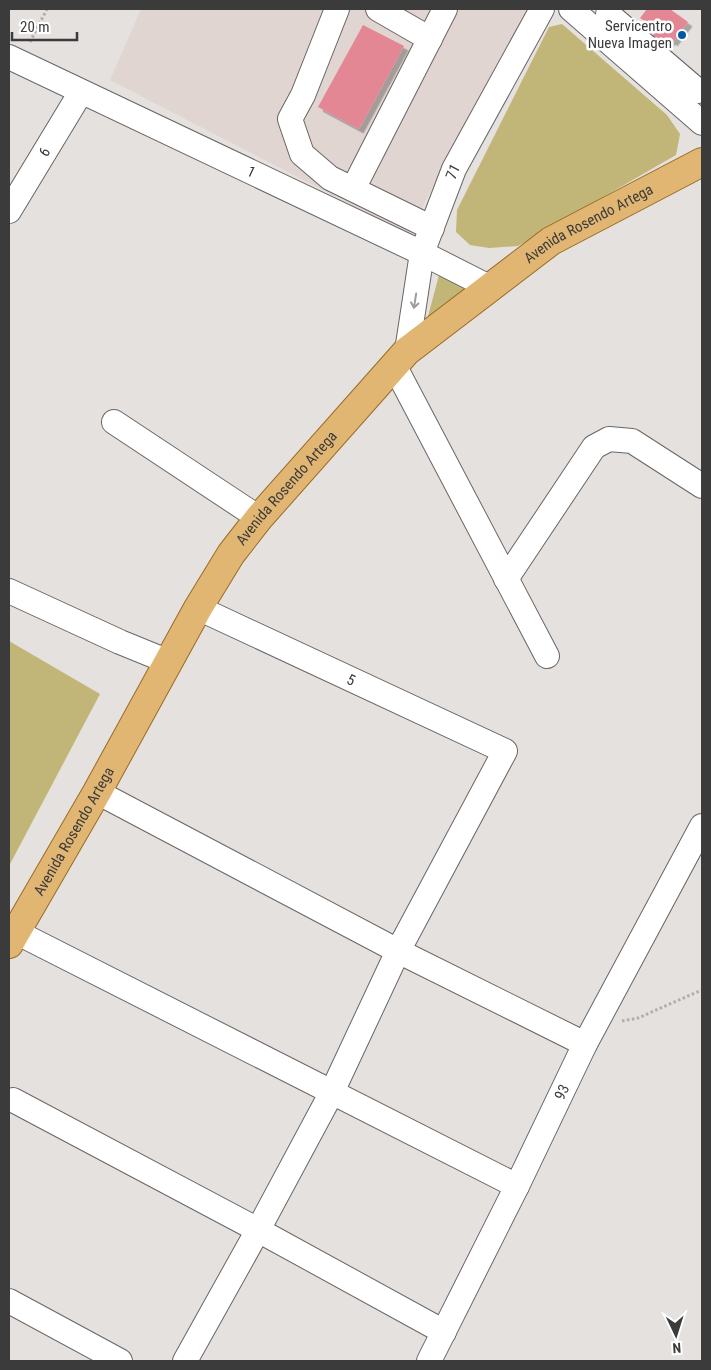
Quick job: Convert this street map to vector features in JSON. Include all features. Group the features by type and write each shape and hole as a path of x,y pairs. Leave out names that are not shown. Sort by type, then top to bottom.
{"main road":[{"name":"Avenida Rosendo Artega","path":"12,938 97,792 198,608 231,554 259,518 400,358 551,241 702,162"}],"street":[{"path":"337,9 303,95 290,119 302,154 330,178 432,228"},
{"path":"378,9 430,39"},
{"path":"352,189 445,9"},
{"name":"71","path":"400,358 422,253 454,169 542,9"},
{"path":"571,9 605,18 698,102"},
{"name":"1","path":"14,60 422,253 491,288"},
{"name":"6","path":"9,212 81,92"},
{"path":"400,358 506,579 547,656"},
{"path":"114,422 259,518"},
{"path":"506,579 594,447 609,439 632,441 702,486"},
{"path":"9,591 120,642 169,662"},
{"name":"5","path":"198,608 505,751 398,951"},
{"path":"97,792 398,951 585,1044"},
{"name":"93","path":"429,1361 518,1186 585,1044 702,826"},
{"path":"12,938 332,1092 518,1186"},
{"path":"185,1361 332,1092 398,951"},
{"path":"13,1100 258,1230 444,1332"},
{"path":"9,1301 120,1361"}],"path":[{"path":"14,60 47,9"},
{"path":"600,1016 626,1021 638,1018 702,990"}],"shaded area":[{"path":"141,9 527,9 408,234 110,80"},
{"path":"562,24 667,115 680,134 676,155 518,246 489,248 470,245 456,232 457,210 549,27"},
{"path":"439,275 466,288 427,320"},
{"path":"9,641 100,694 9,866"}],"building":[{"path":"647,9 670,9 688,22 647,71 633,60 657,30 640,18"},
{"path":"363,25 404,46 359,129 318,107"}],"place":[{"name":"Servicentro Nueva Imagen","path":"682,35"}]}
